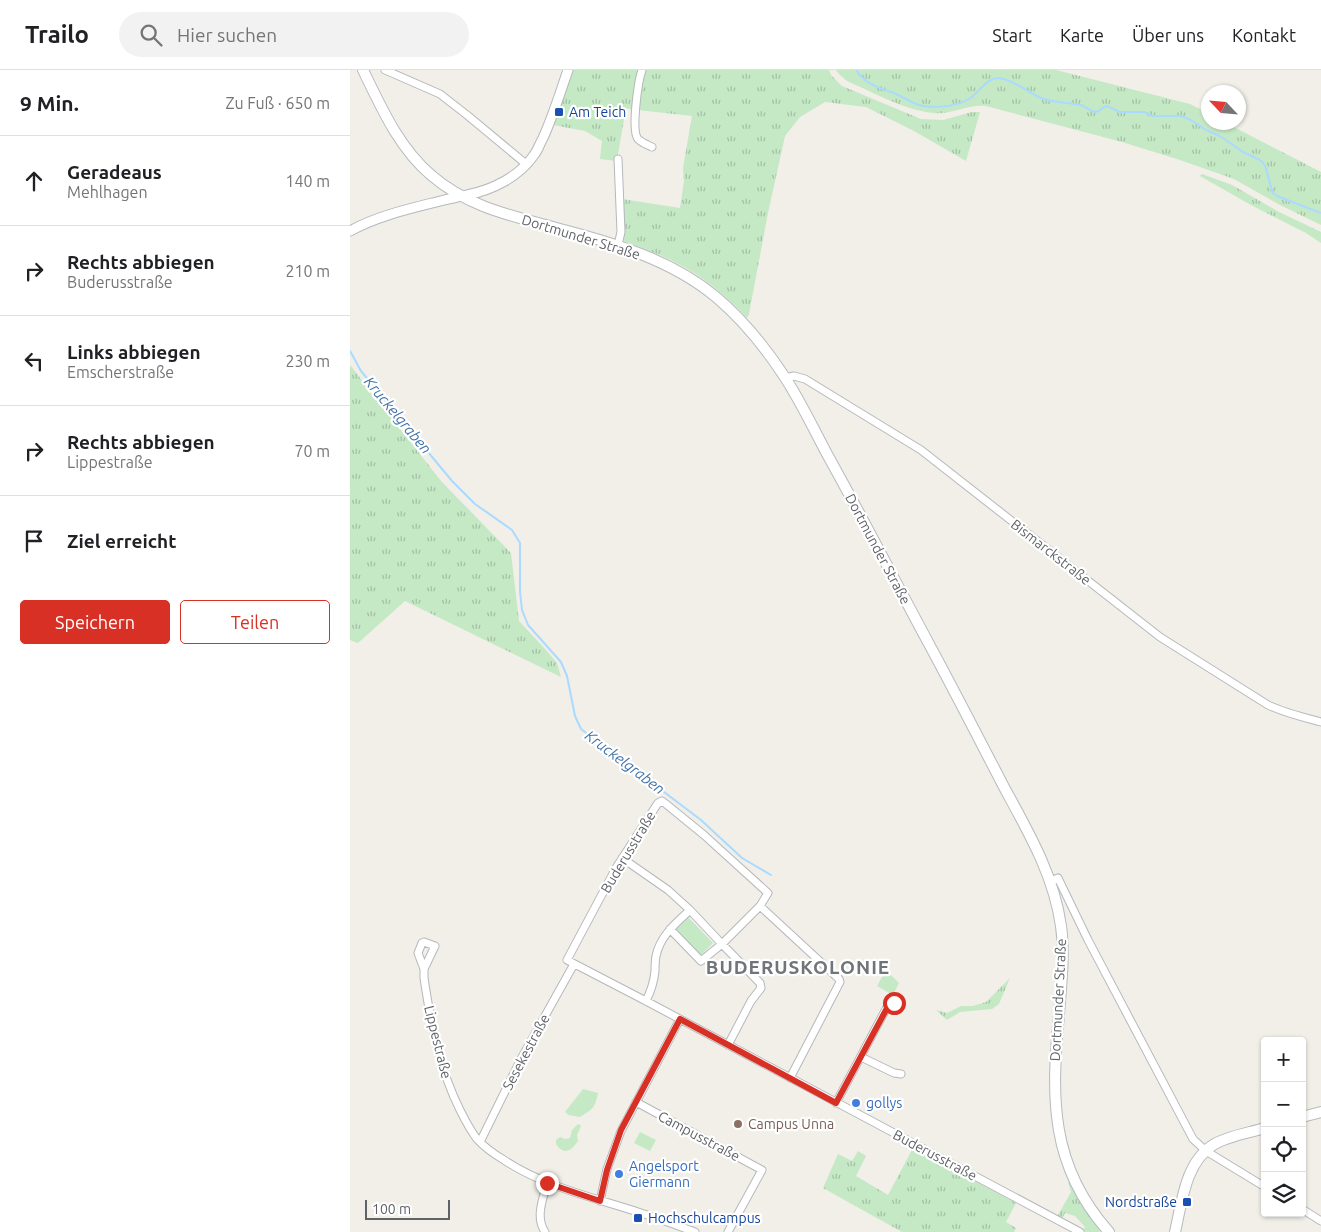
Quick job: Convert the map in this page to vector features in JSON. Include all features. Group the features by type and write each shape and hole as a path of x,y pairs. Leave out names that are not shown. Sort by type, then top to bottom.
{"main road":[{"name":"Dortmunder Straße","path":"363,70 401,142 408,152 432,176 471,202 499,213 618,245 692,280 714,295 737,317 759,341 785,378 846,488 982,744 1036,848 1050,881 1062,932 1063,960 1054,1089 1059,1134 1066,1161 1074,1181 1093,1213 1108,1232"},
{"path":"1306,1116 1321,1112"},
{"path":"1175,1232 1190,1173 1198,1159 1213,1145 1221,1141 1261,1129"}],"street":[{"path":"385,70 440,94 467,114 526,164"},
{"path":"350,231 374,220 403,211 475,193 513,176 535,154 546,131 568,70"},
{"path":"642,70 634,123 635,134 639,140 652,146"},
{"path":"618,159 621,232 618,245"},
{"name":"Bismarckstraße","path":"785,378 794,376 806,379 920,450 1160,637 1268,705 1280,711 1321,722"},
{"name":"Buderusstraße","path":"760,906 768,893 704,834 662,801 658,803 622,858 566,960 1080,1232"},
{"path":"622,858 668,890 690,910 761,985 728,1045"},
{"path":"1050,881 1058,878 1088,940 1193,1139 1206,1151 1261,1185"},
{"path":"670,929 701,961 722,944 760,906 839,979 840,982 790,1078"},
{"path":"646,1001 652,988 657,952 664,937 690,910"},
{"name":"Sesekestraße","path":"480,1142 521,1059 574,964"},
{"name":"Lippestraße","path":"424,969 434,1035 443,1070 464,1118 480,1142 506,1162 547,1183 695,1232"},
{"path":"836,1103 886,1010 894,1003"},
{"path":"600,1201 607,1170 621,1130 680,1019"},
{"path":"861,1057 894,1073 901,1074"},
{"name":"Campusstraße","path":"636,1102 762,1170 728,1232"},
{"path":"545,1232 540,1224 540,1214 547,1183"},
{"path":"1306,1211 1321,1220"}],"green space":[{"path":"573,70 640,70 634,110 626,108 616,161 600,159 602,141 585,131 553,125"},
{"path":"644,70 829,70 831,75 842,86 921,119 943,120 972,112 980,112 966,161 914,131 866,107 825,102 800,117 785,136 747,318 733,303 693,272 669,259 624,241 622,199 680,208 684,181 683,168 692,116 638,110"},
{"path":"836,70 1056,70 1190,104 1201,110 1201,130 1240,130 1321,172 1321,225 1278,204 1234,179 1180,160 1122,142 986,106 941,113 924,112 890,100 847,81"},
{"path":"1202,174 1232,185 1279,212 1321,232 1321,243 1200,176"},
{"path":"350,365 441,481 511,553 519,621 557,663 561,677 405,601 358,643 350,640"},
{"path":"688,917 713,943 699,957 673,930"},
{"path":"886,970 899,983 893,995 877,986"},
{"path":"1010,978 999,1004 992,1009 960,1012 947,1020 936,1010 947,1013 961,1006 973,1006 986,1002"},
{"path":"583,1089 598,1093 596,1102 591,1110 580,1117 569,1115 565,1112"},
{"path":"578,1124 581,1126 577,1135 578,1141 570,1150 565,1151 559,1148 556,1140 560,1137 570,1138 572,1130"},
{"path":"640,1132 656,1140 650,1151 634,1143"},
{"path":"913,1148 1016,1203 1006,1222 1016,1228 1014,1232 902,1232 823,1188 838,1154 852,1161 858,1151 866,1156 856,1176 888,1195"},
{"path":"1070,1181 1101,1229 1099,1232 1083,1231 1085,1227 1075,1216 1065,1213 1062,1219 1057,1217 1071,1192 1068,1182"}],"waterway":[{"path":"856,70 873,85 914,103 934,107 963,102 991,80 999,78 1005,79 1041,98 1081,105 1095,112 1107,106 1120,112 1144,112 1152,116 1181,116 1220,136 1243,152 1260,160 1265,165 1273,193 1277,196 1321,213"},
{"name":"Kruckelgraben","path":"350,351 361,371 452,481 475,504 512,530 520,543 522,610 528,625 561,662 567,676 575,716 581,729 701,820 742,858 771,875"}],"place":[{"name":"Am Teich","path":"559,112"},
{"name":"gollys","path":"856,1103"},
{"name":"Campus Unna","path":"738,1124"},
{"name":"Angelsport Giermann","path":"619,1174"},
{"name":"Nordstraße","path":"1187,1202"},
{"name":"Hochschulcampus","path":"638,1218"}],"district":[{"name":"BUDERUSKOLONIE","path":"798,967"}],"route":[{"path":"547,1183 600,1201 607,1170 621,1130 680,1019 836,1103 886,1010 894,1003"}]}
